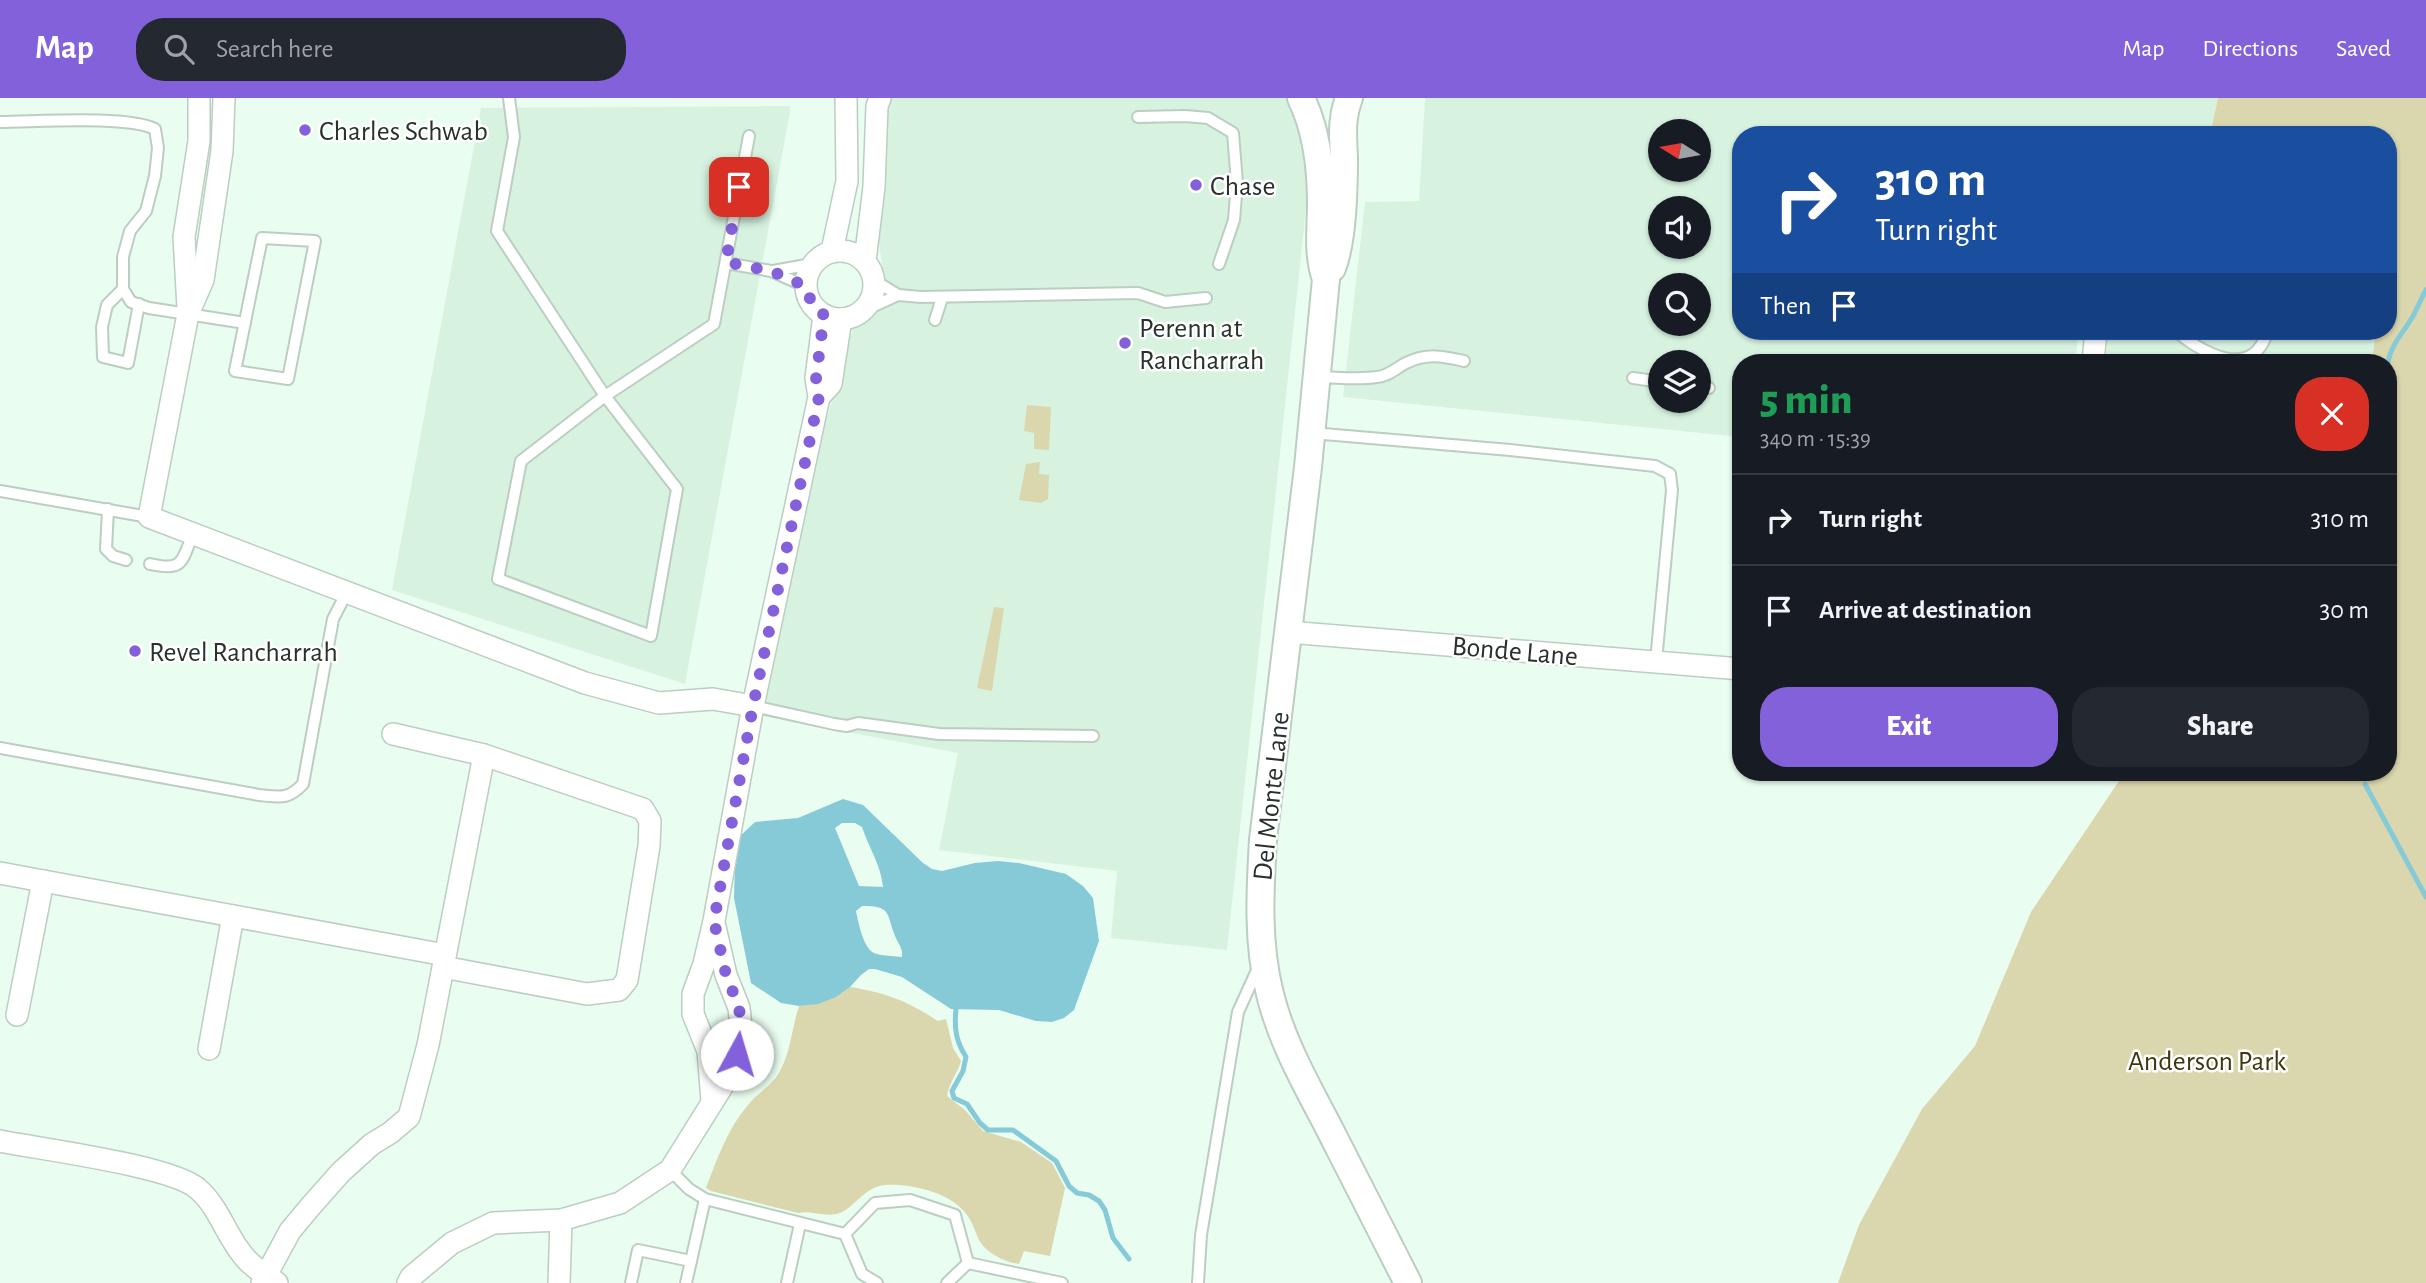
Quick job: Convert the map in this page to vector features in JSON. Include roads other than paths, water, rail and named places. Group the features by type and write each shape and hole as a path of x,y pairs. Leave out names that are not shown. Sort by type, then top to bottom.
{"street":[{"path":"188,314 184,237 199,141 198,98"},
{"path":"224,98 222,151 203,280 188,314 149,517 586,683 659,703 713,699 753,706"},
{"path":"832,251 847,181 846,98"},
{"path":"868,270 855,254 832,251 821,256 812,264 805,286 813,306 842,315 869,304 873,294 868,270 877,106 880,98"},
{"name":"Del Monte Lane","path":"1301,98 1311,120 1319,157 1320,253 1326,279 1312,433 1262,851 1260,885 1264,957 1269,992 1278,1023 1408,1283"},
{"name":"Del Monte Lane","path":"1326,279 1337,256 1343,193 1342,126 1349,98"},
{"path":"712,1101 708,1051 694,1014 693,994 704,964 714,921 753,706 819,397 831,384 842,315"},
{"name":"Bonde Lane","path":"1288,632 1732,668"},
{"path":"0,873 233,916 586,994 619,990 627,979 649,846 650,821 643,809 484,755 393,734"},
{"path":"0,1141 136,1166 197,1187 247,1261 268,1281 290,1231 310,1207 341,1172 372,1144 409,1117 428,1045 484,755"},
{"path":"17,1014 43,881"},
{"path":"209,1049 233,916"},
{"path":"408,1283 411,1277 452,1243 493,1223 561,1220 620,1202 670,1170 732,1071 742,1036 739,1007 726,975 714,921"},
{"path":"559,1283 561,1220"}],"lane":[{"path":"509,98 514,137 497,231 605,396 677,489 651,636 498,579 521,461 605,396 714,324 748,136"},
{"path":"1138,117 1208,118 1233,133 1237,183 1234,220 1219,264"},
{"path":"0,122 120,122 145,124 155,129 158,148 155,176 146,211 130,231 123,257 123,289 131,302 245,323"},
{"path":"262,239 315,241 288,379 236,371 245,323 262,239"},
{"path":"726,262 771,271 805,286"},
{"path":"771,271 812,264"},
{"path":"868,270 898,295"},
{"path":"123,289 107,305 102,327 103,357 128,363 139,304"},
{"path":"842,315 898,295 942,298 1138,293 1165,302 1206,298"},
{"path":"935,320 942,298"},
{"path":"2190,340 2216,354"},
{"path":"1317,377 1377,378 1424,356 1437,355 1464,361"},
{"path":"1633,378 1648,380"},
{"path":"1312,433 1654,466 1670,474 1672,490 1656,661"},
{"path":"0,491 149,517"},
{"path":"107,509 106,549 113,556 126,560"},
{"path":"150,564 170,569 179,564 194,532"},
{"path":"0,748 259,795 285,797 295,793 303,784 334,619 348,592"},
{"path":"753,706 847,726 858,723 939,734 1093,736"},
{"path":"1198,1283 1201,1235 1238,1012 1264,957"},
{"path":"670,1170 688,1189 705,1199 845,1234"},
{"path":"686,1283 705,1199"},
{"path":"845,1234 875,1203 911,1200 955,1215 968,1263"},
{"path":"787,1283 800,1224"},
{"path":"845,1234 862,1274 877,1283"},
{"path":"631,1283 638,1250 691,1261"},
{"path":"947,1283 968,1263"},
{"path":"968,1263 1062,1283"}],"water":[{"path":"843,799 863,805 932,869 942,871 998,861 1066,874 1083,886 1093,898 1099,941 1074,1010 1064,1018 1052,1022 1036,1021 999,1010 951,1009 902,977 875,969 869,969 836,997 818,1004 799,1006 781,1003 751,983 734,898 735,864 740,836 755,822 798,818","holes":["842,823 855,823 862,827 883,887 859,886 835,828","862,906 879,907 886,912 902,957 880,955 870,950 862,934 856,911"]}],"waterway":[{"path":"2390,354 2426,290"},
{"path":"2365,784 2426,897"},
{"path":"956,1009 957,1034 966,1057 963,1071 952,1091 954,1098 967,1104 988,1130 1013,1130 1056,1161 1069,1186 1077,1193 1089,1195 1099,1201 1105,1210 1113,1238 1129,1259"}],"place":[{"name":"Charles Schwab","path":"305,130"},
{"name":"Chase","path":"1196,185"},
{"name":"Perenn at Rancharrah","path":"1125,343"},
{"name":"Revel Rancharrah","path":"135,651"}],"park label":[{"name":"Anderson Park","path":"2207,1060"}]}
